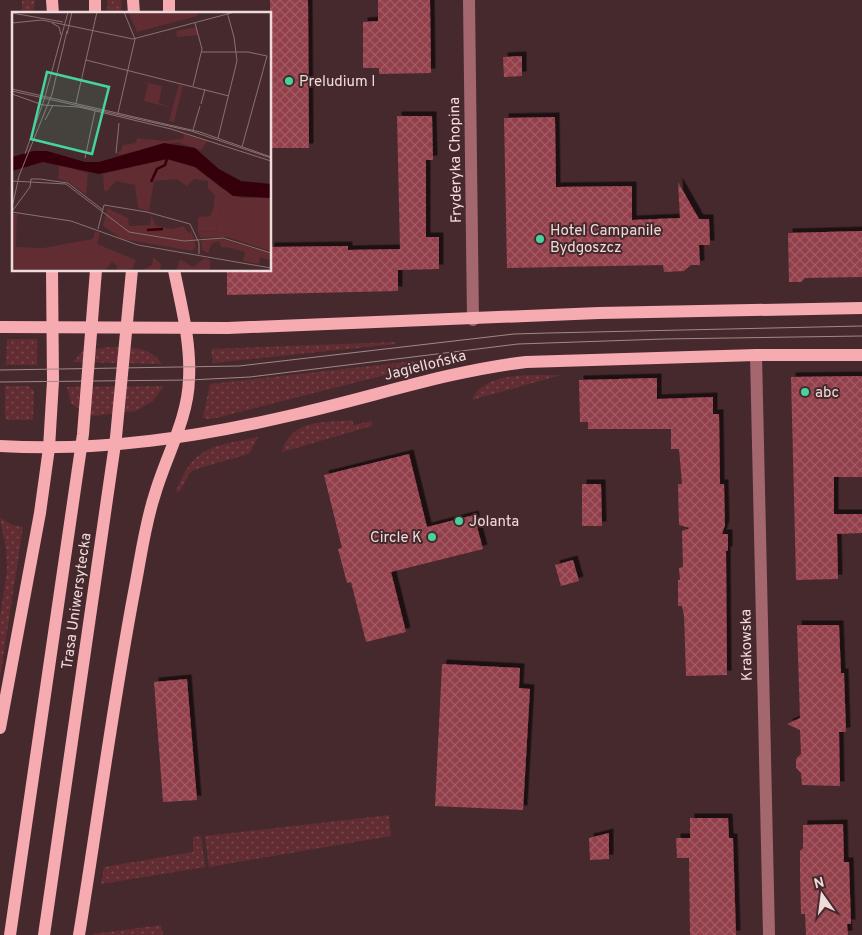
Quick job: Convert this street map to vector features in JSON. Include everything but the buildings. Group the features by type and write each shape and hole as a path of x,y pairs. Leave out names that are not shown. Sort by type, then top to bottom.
{"main road":[{"path":"0,728 22,614 49,448 54,382 52,271"},
{"name":"Trasa Uniwersytecka","path":"10,935 83,434 96,271"},
{"name":"Trasa Uniwersytecka","path":"44,935 117,428 132,271"},
{"path":"79,935 99,813 108,738 135,588 154,496 185,411 189,380 186,328 174,271"},
{"path":"0,327 186,328 473,320 599,314 862,308"},
{"name":"Jagiellońska","path":"0,446 49,448 173,440 298,414 489,366 565,360 862,354"}],"street":[{"name":"Fryderyka Chopina","path":"469,0 473,320"},
{"name":"Krakowska","path":"756,355 769,935"}],"shaded area":[{"path":"22,0 35,0 33,12 22,12"},
{"path":"107,0 121,0 122,12 108,12"},
{"path":"7,339 37,339 37,365 6,365"},
{"path":"396,342 396,344 213,363 211,349"},
{"path":"109,347 145,351 151,353 162,364 73,362 83,351"},
{"path":"460,356 216,418 206,419 203,417 210,384"},
{"path":"524,375 561,375 472,400 478,390 498,379"},
{"path":"5,386 29,386 34,390 33,420 5,420"},
{"path":"164,386 153,401 136,411 93,416 71,404 67,387"},
{"path":"352,420 354,425 371,421 372,426 282,452 293,433 301,428 320,422"},
{"path":"258,437 249,454 193,470 181,490 176,492 190,465 198,456 217,446"},
{"path":"0,518 13,525 23,527 0,678 0,618 7,570 6,550"},
{"path":"389,815 391,836 209,867 205,836"},
{"path":"201,836 205,867 101,884 104,867 193,852 193,837"},
{"path":"161,925 163,935 93,935 93,934"}],"tram line":[{"path":"0,370 239,366 514,334 862,326"},
{"path":"0,382 189,380 250,377 518,344 664,339 862,336"}],"place":[{"name":"Preludium I","path":"289,81"},
{"name":"Hotel Campanile Bydgoszcz","path":"540,239"},
{"name":"abc","path":"805,392"},
{"name":"Jolanta","path":"459,521"},
{"name":"Circle K","path":"432,537"}]}
